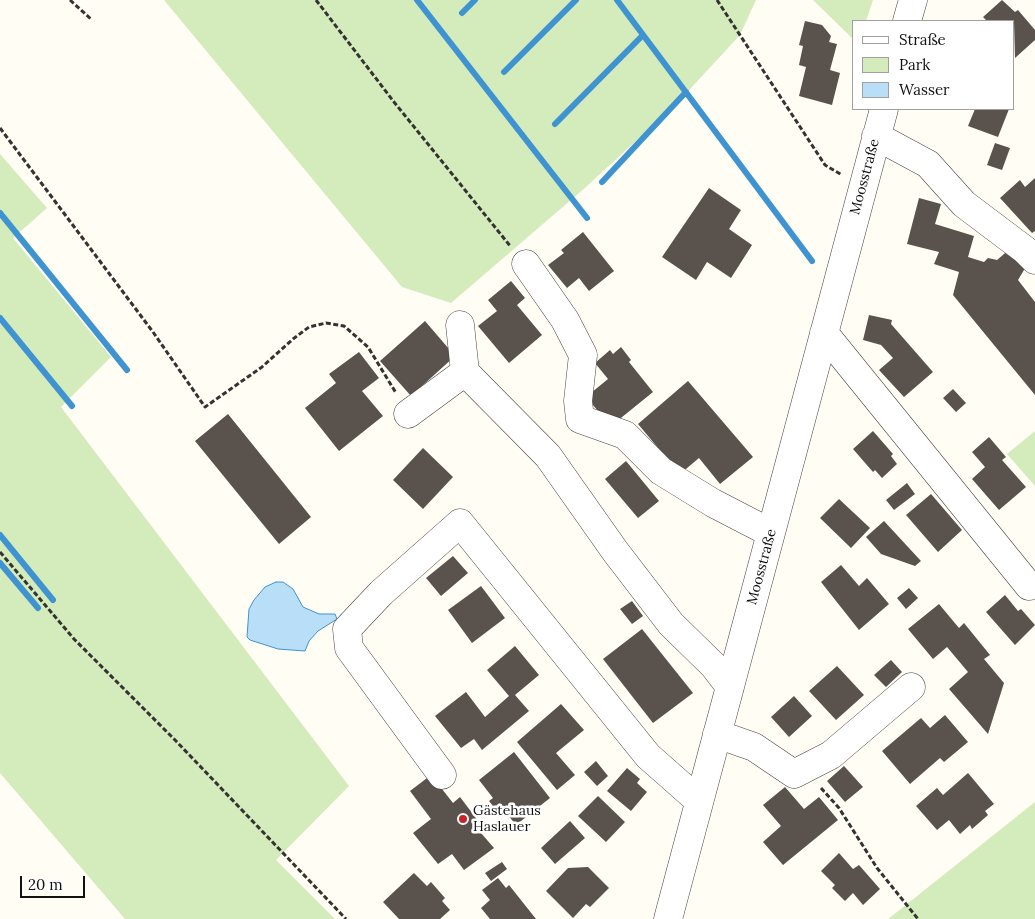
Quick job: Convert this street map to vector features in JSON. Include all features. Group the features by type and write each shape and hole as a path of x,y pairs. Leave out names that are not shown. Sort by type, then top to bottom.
{"street":[{"path":"907,20 913,0"},
{"name":"Moosstraße","path":"668,919 884,110"},
{"path":"876,136 928,164 964,204 1025,250 1035,260"},
{"path":"526,264 565,320 583,355 578,401 580,419 625,435 661,471 713,503 771,533"},
{"path":"460,325 465,372 548,456 615,551 671,624 714,666 730,687"},
{"path":"824,332 1029,586"},
{"path":"408,414 465,372"},
{"path":"442,775 348,648 347,628 381,594 460,523 648,756 699,801"},
{"path":"717,734 754,747 794,774 831,755 912,687"}],"path":[{"path":"70,0 92,20"},
{"path":"316,0 491,224 526,264"},
{"path":"717,0 825,165 846,176 864,181"},
{"path":"0,128 153,332 205,407 262,366 292,339 309,327 326,322 344,326 368,347 408,414"},
{"path":"0,552 74,639 176,741 346,919"},
{"path":"804,768 839,808 876,868 918,919"}],"green space":[{"path":"164,0 756,0 740,35 678,102 586,187 451,303 402,287"},
{"path":"813,0 873,0 866,20 852,20 852,38"},
{"path":"0,154 47,208 13,238 111,357 61,407 349,786 276,860 335,919 125,919 0,773"},
{"path":"1035,431 1035,486 1007,454"},
{"path":"1035,802 1035,919 888,919 902,908"}],"water":[{"path":"276,582 283,582 293,589 303,607 319,614 335,614 337,619 318,631 309,641 305,651 278,649 250,640 247,637 249,609 265,587"}],"building":[{"path":"1002,0 1015,12 1018,10 1035,30 1035,40 1015,58 1015,20 986,20 983,17"},
{"path":"805,21 822,25 831,36 829,42 837,44 830,70 840,73 832,105 799,96 806,67 799,65 803,46 799,45"},
{"path":"975,110 1009,110 998,137 968,126"},
{"path":"995,143 1010,148 1002,170 987,165"},
{"path":"1035,178 1035,231 1032,233 1000,198 1020,180 1025,187"},
{"path":"709,188 741,210 729,229 752,245 731,278 707,262 696,280 662,257"},
{"path":"919,198 941,204 935,224 974,236 968,257 984,262 988,258 997,260 1011,248 1027,265 1018,280 1035,302 1035,395 953,295 959,272 934,264 939,252 907,244"},
{"path":"583,232 614,271 589,291 579,278 567,288 548,265 564,253 561,250"},
{"path":"511,281 525,298 517,305 542,335 509,363 478,326 497,311 488,300"},
{"path":"869,315 892,320 891,324 933,372 904,397 879,370 893,358 881,345 863,340"},
{"path":"425,321 455,356 411,396 380,361"},
{"path":"621,347 631,360 629,362 653,392 611,426 586,397 608,379 595,363 610,350 613,354"},
{"path":"359,352 379,378 362,391 383,416 339,451 305,408 336,383 329,374"},
{"path":"688,381 753,457 720,484 699,458 680,474 638,424"},
{"path":"953,389 966,403 956,412 943,398"},
{"path":"228,414 311,517 279,544 195,441"},
{"path":"873,431 893,454 891,456 897,464 882,478 875,470 873,472 853,449"},
{"path":"989,437 1006,457 1002,460 1026,487 999,510 972,479 985,467 972,452"},
{"path":"423,448 453,477 423,509 393,480"},
{"path":"626,461 659,501 638,518 605,479"},
{"path":"907,483 915,494 894,510 886,500"},
{"path":"931,494 962,530 938,552 906,515"},
{"path":"839,499 870,528 851,548 820,518"},
{"path":"884,521 921,561 915,566 881,554 866,537"},
{"path":"453,556 468,573 441,596 426,578"},
{"path":"841,565 859,586 867,578 889,604 859,630 821,582"},
{"path":"481,586 505,618 472,643 448,610"},
{"path":"909,588 918,598 906,609 897,598"},
{"path":"1005,595 1018,611 1021,609 1035,625 1015,645 986,612"},
{"path":"632,601 643,616 632,624 620,609"},
{"path":"939,604 959,628 964,623 990,655 984,659 1004,683 988,734 949,689 968,672 947,647 933,659 908,629"},
{"path":"642,629 693,693 653,723 603,659"},
{"path":"515,646 539,675 515,695 529,711 482,750 474,739 461,748 435,716 466,692 485,717 509,696 487,670"},
{"path":"891,660 902,672 886,687 874,675"},
{"path":"837,666 864,695 836,720 809,691"},
{"path":"794,696 812,716 789,737 771,717"},
{"path":"561,704 584,730 556,753 575,775 557,790 517,742"},
{"path":"945,715 968,742 944,762 940,758 910,784 882,751 921,718 930,728"},
{"path":"514,752 550,798 516,825 504,810 499,814 489,801 493,798 479,780"},
{"path":"596,761 608,776 597,786 584,772"},
{"path":"844,766 863,787 845,802 827,781"},
{"path":"627,768 640,779 637,783 647,792 631,811 607,791"},
{"path":"968,773 994,804 985,811 988,815 972,829 970,825 960,834 949,820 937,830 916,806 937,788 943,795"},
{"path":"431,775 453,803 460,797 485,830 481,833 494,848 464,870 452,854 438,864 413,833 431,819 410,791"},
{"path":"785,787 804,809 819,797 838,820 783,865 763,842 781,826 763,805"},
{"path":"598,796 625,822 606,842 578,816"},
{"path":"570,821 585,838 555,864 541,848"},
{"path":"839,853 853,869 859,865 880,889 863,905 853,893 845,901 832,888 835,885 821,871"},
{"path":"502,862 507,869 491,881 485,873"},
{"path":"588,867 609,888 590,907 586,904 573,918 546,891 568,868"},
{"path":"414,873 427,886 431,882 445,898 442,901 450,910 440,919 399,919 383,902"},
{"path":"498,878 506,888 509,885 536,919 490,919 481,908 490,900 482,890"}],"waterway":[{"path":"417,0 587,218"},
{"path":"462,13 475,0"},
{"path":"504,72 576,0"},
{"path":"617,0 812,261"},
{"path":"555,124 643,35"},
{"path":"602,182 686,92"},
{"path":"0,213 127,370"},
{"path":"0,318 72,406"},
{"path":"0,535 53,600"},
{"path":"0,563 38,608"}],"place":[{"name":"Gästehaus Haslauer","path":"463,819"}]}
